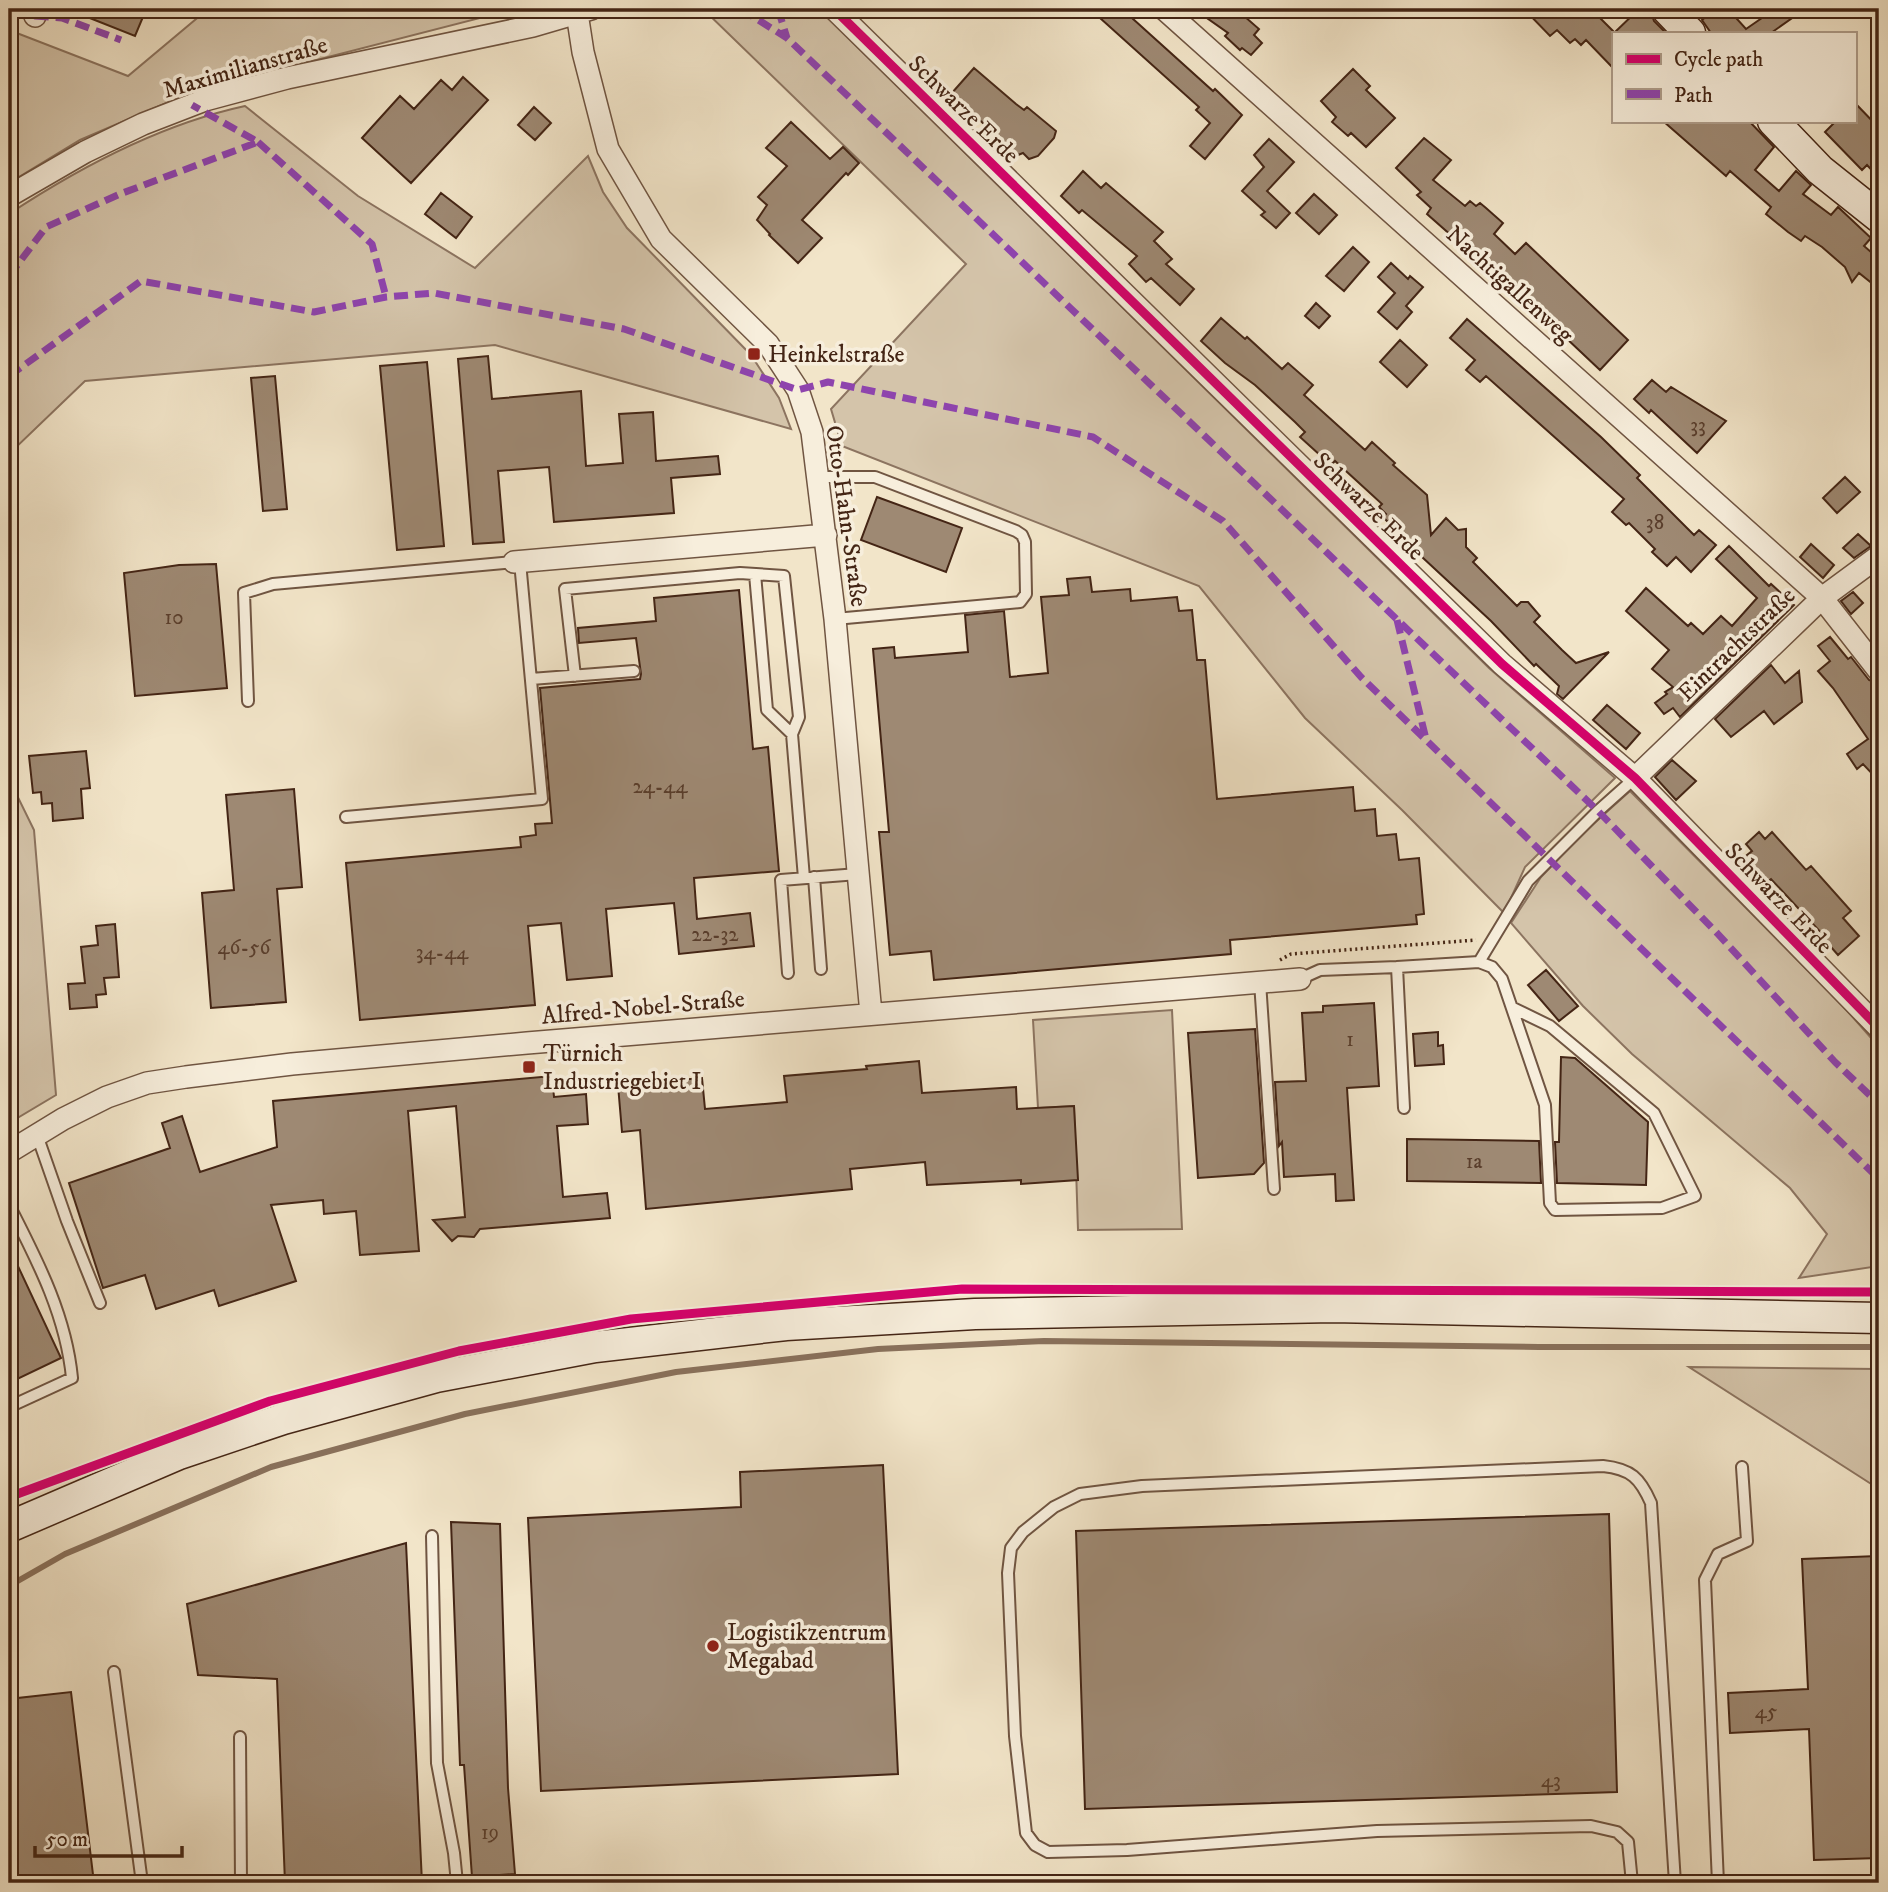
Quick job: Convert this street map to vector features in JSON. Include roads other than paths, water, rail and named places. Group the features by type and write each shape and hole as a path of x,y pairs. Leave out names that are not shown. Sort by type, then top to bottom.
{"main road":[{"path":"1667,9 1689,32"},
{"path":"1774,122 1820,170 1879,217"},
{"path":"9,1527 179,1454 284,1419 436,1377 595,1347 786,1325 975,1314 1333,1307 1879,1318"}],"street":[{"name":"Schwarze Erde","path":"834,9 1502,664 1635,778 1879,1028"},
{"name":"Nachtigallenweg","path":"1164,9 1822,598 1879,671"},
{"name":"Maximilianstraße","path":"9,196 85,152 143,124 205,100 288,78 533,26 584,11"},
{"name":"Otto-Hahn-Straße","path":"584,11 583,52 608,149 661,239 768,344 798,390 812,432 835,619 871,1014"},
{"path":"517,562 825,535"},
{"name":"Eintrachtstraße","path":"1635,778 1822,598 1879,556"},
{"name":"Alfred-Nobel-Straße","path":"9,1152 63,1119 107,1097 147,1083 186,1077 292,1064 1300,979"}],"lane":[{"path":"819,477 875,477 1016,531 1025,541 1026,594 1020,602 835,619"},
{"path":"248,701 244,593 273,584 517,562 542,799 346,817"},
{"path":"575,676 565,589 740,573 784,576 799,717 792,734 821,969"},
{"path":"755,575 767,710 792,734"},
{"path":"531,679 635,671"},
{"path":"1479,962 1528,881 1635,778"},
{"path":"788,973 781,880 858,874"},
{"path":"1300,979 1320,970 1479,962 1492,967 1502,979 1545,1105 1550,1203 1555,1210 1662,1208 1695,1196 1654,1113 1550,1026 1513,1009"},
{"path":"1397,967 1404,1108"},
{"path":"1260,982 1274,1189"},
{"path":"37,1135 67,1221 100,1303"},
{"path":"9,1205 47,1282 70,1350 72,1378 9,1407"},
{"path":"1632,1883 1628,1842 1617,1832 1591,1826 1377,1831 1126,1850 1048,1852 1035,1845 1026,1832 1015,1736 1008,1573 1011,1548 1023,1532 1054,1507 1080,1494 1156,1485 1603,1466 1621,1468 1642,1483 1651,1503 1675,1883"},
{"path":"1718,1883 1705,1580 1718,1555 1747,1541 1742,1467"},
{"path":"432,1536 437,1763 457,1883"},
{"path":"114,1672 142,1883"},
{"path":"240,1737 241,1883"}],"waterway":[{"path":"9,1586 65,1554 271,1467 465,1414 676,1372 878,1349 1044,1341 1539,1347 1879,1347"}],"place":[{"name":"Heinkelstraße","path":"754,354"},
{"name":"Türnich Industriegebiet I","path":"529,1067"},
{"name":"Logistikzentrum Megabad","path":"713,1646"}]}
